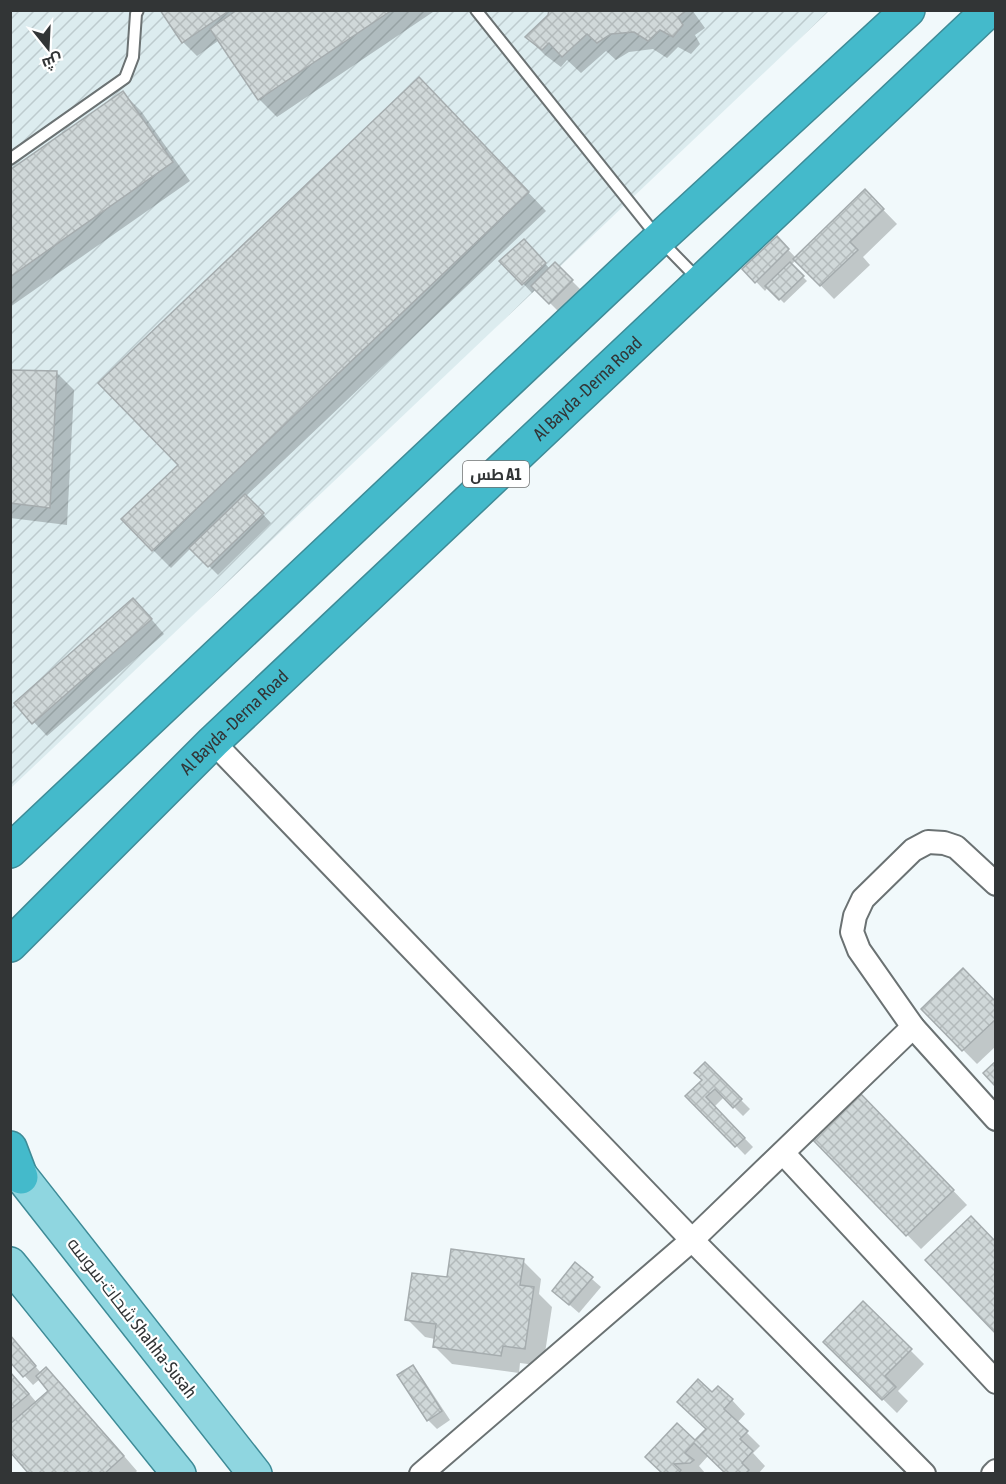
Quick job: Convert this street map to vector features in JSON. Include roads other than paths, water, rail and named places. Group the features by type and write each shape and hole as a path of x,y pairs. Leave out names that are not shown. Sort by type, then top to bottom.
{"highway":[{"path":"10,851 659,239 908,10"},
{"name":"Al Bayda -Derna Road","path":"13,947 213,742 989,10"}],"main road":[{"name":"شحات-سوسه Shahha-Susah","path":"14,1162 255,1473"},
{"path":"11,1266 179,1473"}],"street":[{"path":"213,742 692,1240 924,1473"},
{"path":"996,884 956,847 944,843 928,842 913,850 863,899 855,916 852,932 859,951 913,1027 996,1119"},
{"path":"421,1473 692,1240 913,1027"},
{"path":"783,1153 996,1382"}],"lane":[{"path":"10,159 125,78 133,57 138,10"},
{"path":"476,10 659,239 700,281"}]}
